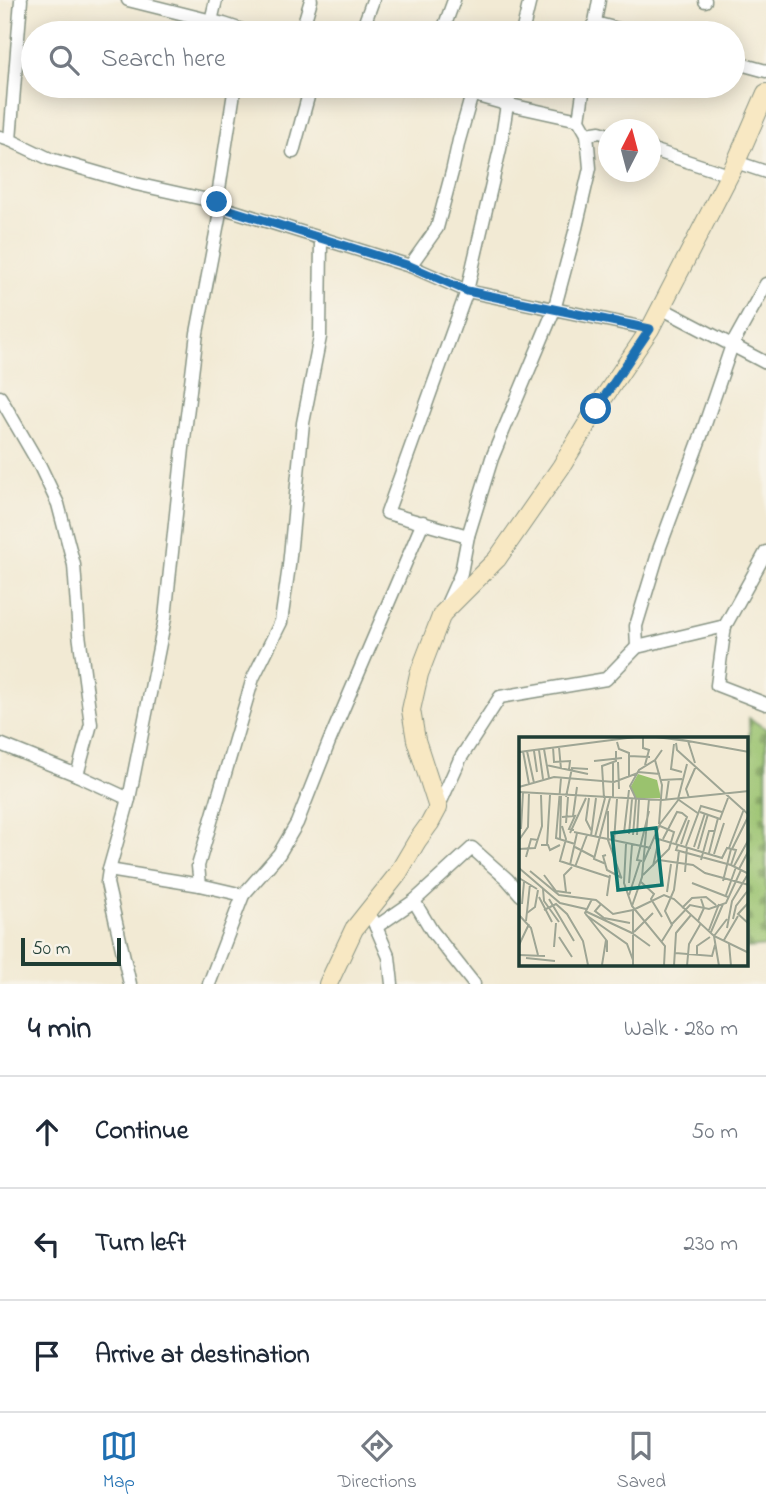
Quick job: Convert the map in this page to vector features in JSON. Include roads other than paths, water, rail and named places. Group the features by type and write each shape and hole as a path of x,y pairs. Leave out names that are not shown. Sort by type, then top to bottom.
{"street":[{"path":"22,0 5,138 50,159 219,205 410,266 467,291 650,329"},
{"path":"128,0 211,21 216,0"},
{"path":"305,21 311,0"},
{"path":"365,21 373,0"},
{"path":"446,21 454,0"},
{"path":"525,21 530,0"},
{"path":"595,21 599,0"},
{"path":"745,65 766,71"},
{"path":"442,614 497,559 561,467 650,329 732,169 766,93"},
{"path":"130,984 107,883 129,799 165,618 197,333 219,205 232,98"},
{"path":"293,152 308,98"},
{"path":"410,266 437,228 471,98"},
{"path":"486,98 579,120"},
{"path":"468,536 387,513 467,291 500,149 507,98"},
{"path":"438,808 416,740 411,710 419,674 461,573 468,536 492,458 554,310 590,168 587,134 579,120 582,98"},
{"path":"587,134 598,132"},
{"path":"661,152 732,169 766,172"},
{"path":"200,885 198,866 253,678 281,622 303,423 320,337 321,238"},
{"path":"637,647 636,626 660,547 732,345 766,284"},
{"path":"661,308 766,363"},
{"path":"0,397 40,466 58,504 74,565 79,634 91,724 77,775"},
{"path":"209,984 243,895 279,854 297,823 423,522"},
{"path":"765,555 725,626 717,685 766,704"},
{"path":"373,918 430,823 460,759 500,696 606,679 637,647 725,626"},
{"path":"0,744 129,799"},
{"path":"328,984 354,929 414,901 472,848 507,878 519,893"},
{"path":"109,870 243,895"},
{"path":"414,901 432,931 474,984"},
{"path":"373,918 390,957 392,984"}]}
